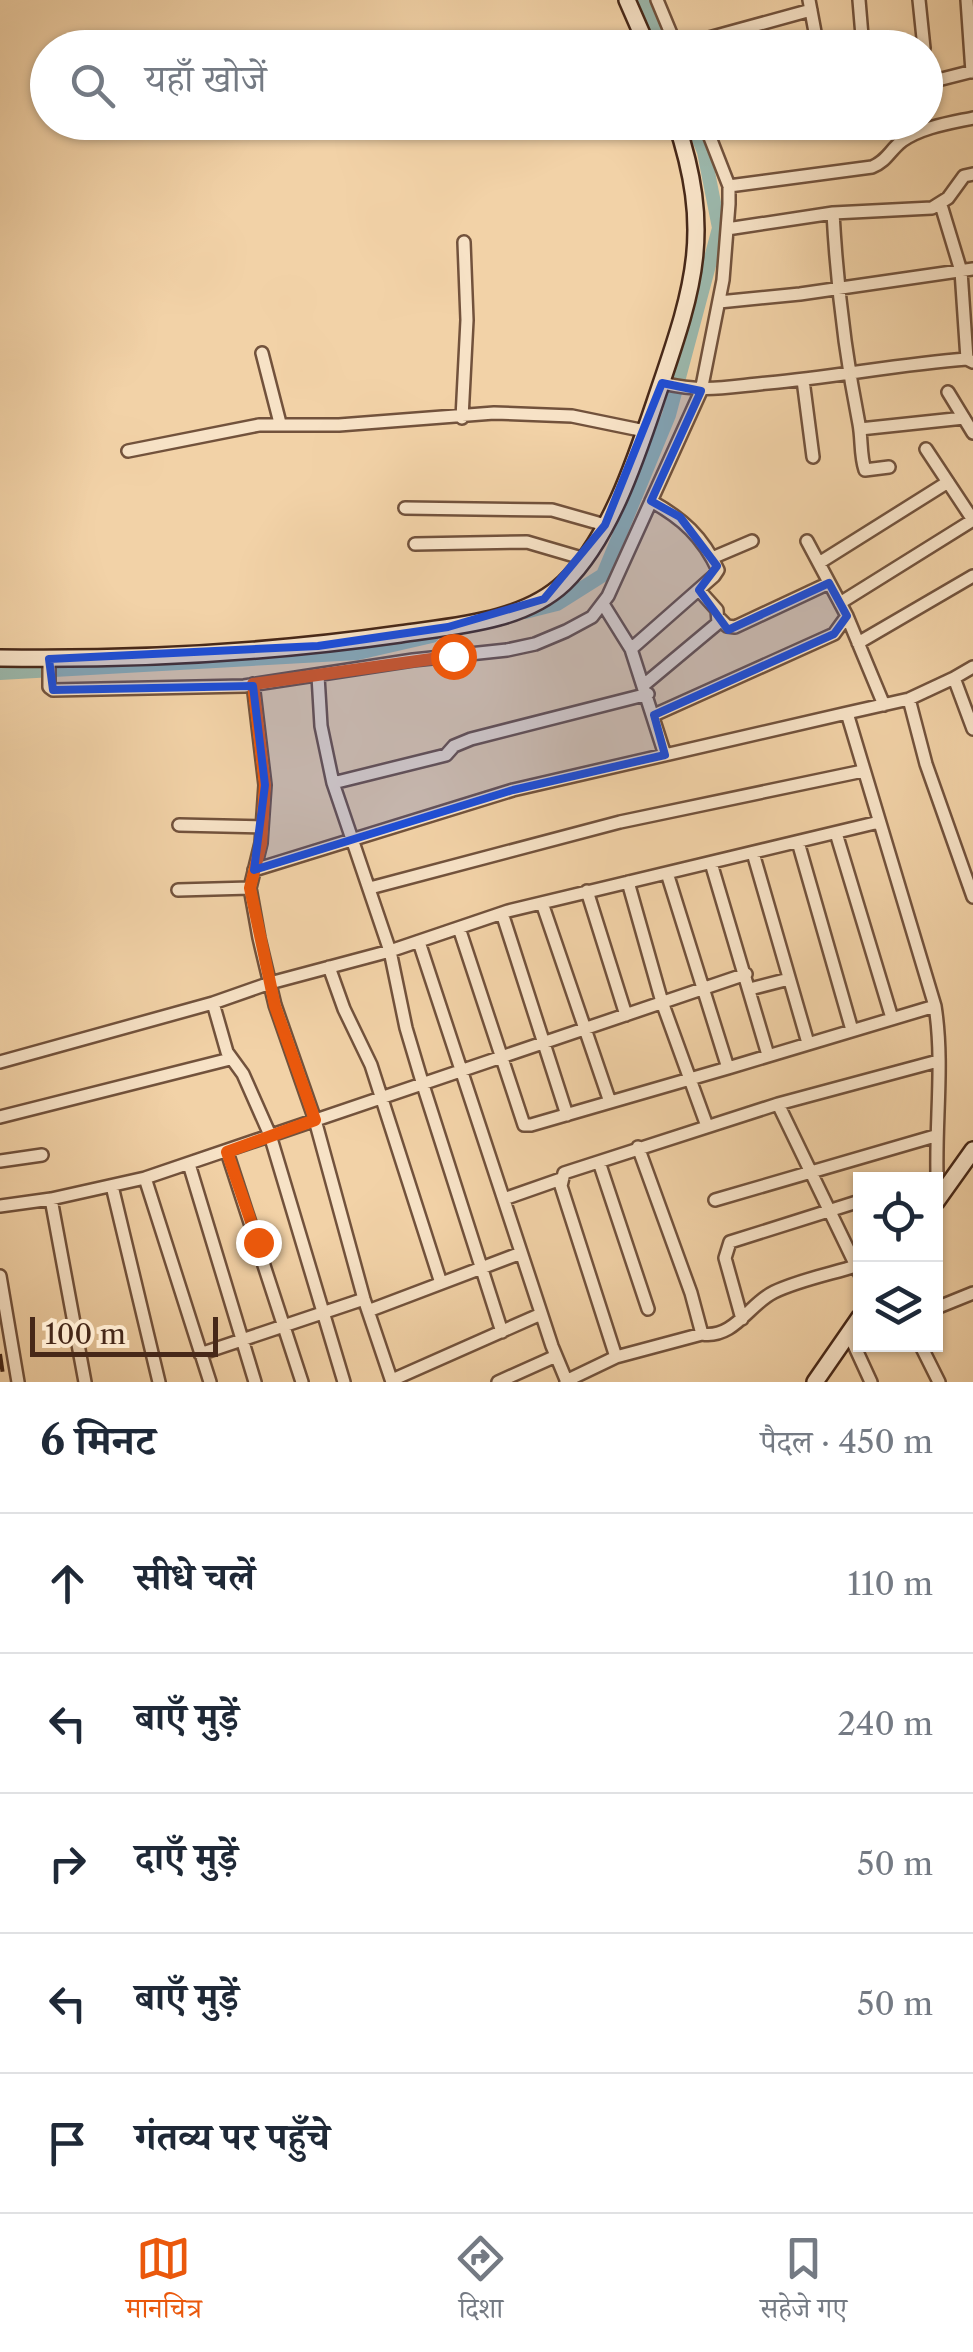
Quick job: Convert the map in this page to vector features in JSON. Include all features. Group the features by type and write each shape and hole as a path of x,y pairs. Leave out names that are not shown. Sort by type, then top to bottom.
{"street":[{"path":"627,0 640,30"},
{"path":"860,0 862,30"},
{"path":"919,0 922,30"},
{"path":"943,79 972,71 967,0"},
{"path":"662,1 671,30"},
{"path":"730,30 810,5 815,30"},
{"path":"943,126 973,118"},
{"path":"0,658 49,664 260,651 448,626 510,613 544,600 585,559 604,526 666,384 695,262 696,198 690,165 697,140"},
{"path":"49,664 53,690 253,684 536,644 580,625 602,604 623,568 696,390 719,302 729,186 704,140"},
{"path":"729,186 872,167 883,162 906,140"},
{"path":"727,229 833,214 941,205 964,176 973,174"},
{"path":"666,384 696,390 848,375 921,362 970,360 967,270 941,205"},
{"path":"833,214 837,288 848,375 860,429 860,456 865,470 889,467"},
{"path":"462,418 467,320 464,242"},
{"path":"719,302 967,270"},
{"path":"262,353 280,423"},
{"path":"803,380 812,457"},
{"path":"948,392 973,433"},
{"path":"128,451 280,423 339,425 494,413 572,416 645,430"},
{"path":"860,429 964,418"},
{"path":"654,714 834,634 843,610 973,520 926,449"},
{"path":"820,563 948,482"},
{"path":"631,649 717,572 712,558 680,517 651,500"},
{"path":"405,508 552,510 604,526"},
{"path":"712,558 752,541"},
{"path":"807,541 843,610 884,704"},
{"path":"415,544 527,542 585,559"},
{"path":"858,643 973,576"},
{"path":"699,590 720,619 735,627 830,583"},
{"path":"602,604 631,649 666,755"},
{"path":"333,784 446,755 471,738 646,689 720,619"},
{"path":"254,870 513,790 909,698 973,667"},
{"path":"318,676 320,726 333,784 390,952 422,1086 502,1332"},
{"path":"954,678 972,725"},
{"path":"253,684 265,785 262,827 250,888 270,983 392,1381 541,1314"},
{"path":"909,698 926,764 973,897"},
{"path":"846,713 936,1006 936,1172"},
{"path":"370,888 620,822 863,770"},
{"path":"0,1062 390,952 502,913 879,822"},
{"path":"179,826 262,827"},
{"path":"836,833 892,1018"},
{"path":"798,842 852,1030"},
{"path":"753,853 808,1042"},
{"path":"710,863 768,1055"},
{"path":"667,873 728,1068"},
{"path":"628,882 662,1002 707,1126"},
{"path":"178,890 250,888"},
{"path":"587,891 626,1014"},
{"path":"542,903 610,1102"},
{"path":"502,913 567,1115"},
{"path":"458,928 524,1124 567,1115 936,1006"},
{"path":"419,942 541,1314 567,1381 616,1357 702,1334 710,1336 742,1319 771,1293 853,1271"},
{"path":"329,967 382,1099 441,1283"},
{"path":"0,1206 146,1178 746,974"},
{"path":"750,989 789,979"},
{"path":"213,1003 230,1059 243,1074 270,1135 344,1382"},
{"path":"0,1118 230,1059"},
{"path":"504,1199 638,1147 778,1104 938,1062"},
{"path":"778,1104 854,1262"},
{"path":"714,1200 935,1136"},
{"path":"638,1147 702,1334"},
{"path":"943,1184 973,1150"},
{"path":"227,1152 302,1382"},
{"path":"0,1161 42,1155"},
{"path":"599,1162 648,1308"},
{"path":"188,1164 255,1382"},
{"path":"146,1178 210,1382"},
{"path":"560,1180 616,1357"},
{"path":"112,1186 159,1382"},
{"path":"51,1199 85,1382"},
{"path":"742,1319 725,1258 730,1242 853,1203"},
{"path":"200,1354 322,1312 366,1305 441,1283 521,1253"},
{"path":"0,1276 18,1382"},
{"path":"943,1305 973,1293"},
{"path":"814,1382 853,1326"},
{"path":"848,1332 871,1382"},
{"path":"924,1352 939,1382"},
{"path":"498,1382 556,1356"}],"highlighted area":[{"path":"662,383 701,391 651,501 680,517 717,566 699,590 728,630 829,583 847,616 834,634 654,715 665,755 513,790 254,870 265,785 253,686 53,690 49,659 318,646 448,627 544,599 605,525"}],"waterway":[{"path":"643,0 655,30"},
{"path":"525,612 557,604 603,575 669,415 719,228 699,140"},
{"path":"0,673 358,653 432,636"}],"railway":[{"path":"0,1354 4,1382"}],"route":[{"path":"258,1242 227,1152 315,1120 275,1006 250,888 261,844 265,803 253,684 453,656"}]}
